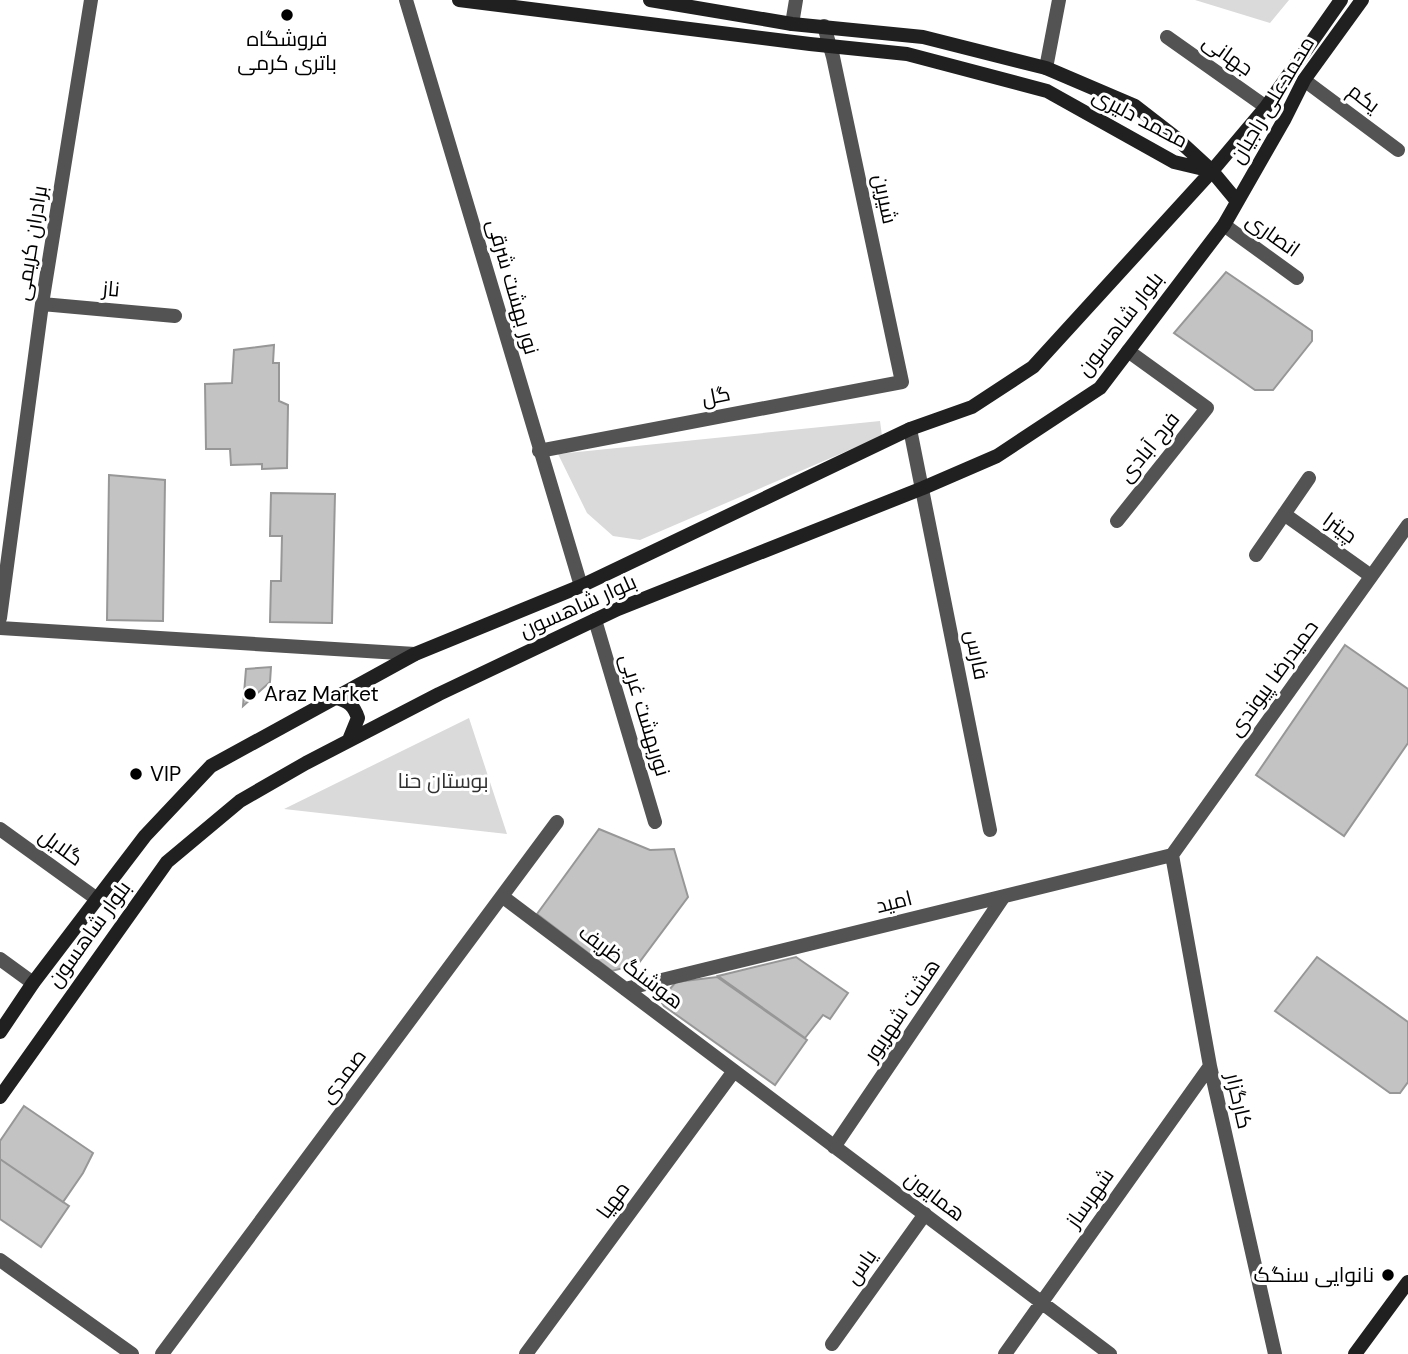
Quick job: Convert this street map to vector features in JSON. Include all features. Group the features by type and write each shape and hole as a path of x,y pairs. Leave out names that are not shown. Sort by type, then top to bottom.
{"main road":[{"name":"محمد دلیری","path":"459,0 907,54 1047,91 1174,163 1213,172"},
{"name":"محمد دلیری","path":"650,0 792,24 923,37 1046,68 1135,106 1175,137 1213,172"},
{"name":"محمدعلی راجیان","path":"1213,172 1266,107 1341,0"},
{"name":"محمدعلی راجیان","path":"1224,225 1304,80 1362,0"},
{"path":"1213,172 1236,200"},
{"name":"بلوار شاهسون","path":"0,1032 33,983 145,836 211,766 415,654 581,586 910,429 972,407 1033,367 1213,172"},
{"name":"بلوار شاهسون","path":"0,1097 166,862 240,801 349,740 439,694 595,620 997,456 1100,388 1224,225"},
{"path":"336,698 345,700 354,707 358,718 349,740"},
{"path":"1354,1354 1408,1282"}],"street":[{"name":"برادران کریمی","path":"0,618 42,304 91,0"},
{"name":"نور بهشت شرقی","path":"406,0 581,586"},
{"path":"792,24 796,0"},
{"path":"1046,68 1059,0"},
{"name":"شیرین","path":"824,26 902,382"},
{"name":"جهانی","path":"1167,37 1266,107"},
{"name":"یکم","path":"1304,80 1398,150"},
{"name":"انصاری","path":"1224,225 1297,278"},
{"name":"ناز","path":"42,304 175,316"},
{"name":"فرح آبادی","path":"1117,521 1207,408 1128,351"},
{"name":"گل","path":"539,451 902,382"},
{"name":"فارس","path":"910,429 990,830"},
{"path":"1256,555 1309,478"},
{"name":"چیترا","path":"1284,514 1371,576"},
{"name":"حمیدرضا پیوندی","path":"1172,855 1408,525"},
{"name":"نوربهشت غربی","path":"595,620 655,822"},
{"path":"0,628 415,654"},
{"name":"صمدی","path":"162,1354 557,822"},
{"name":"گلایل","path":"0,829 97,899"},
{"name":"امید","path":"625,989 1172,855"},
{"name":"کارگزار","path":"1172,855 1210,1066 1275,1354"},
{"name":"هشت شهریور","path":"834,1147 1004,896"},
{"name":"هوشنگ ظریف","path":"503,897 734,1071"},
{"path":"0,959 33,983"},
{"name":"شهرساز","path":"1005,1354 1210,1066"},
{"name":"همایون","path":"734,1071 1110,1354"},
{"name":"مهیا","path":"526,1354 734,1071"},
{"name":"یاس","path":"832,1344 925,1214"},
{"path":"0,1260 132,1354"}],"green space":[{"path":"1195,0 1289,0 1270,23"},
{"path":"880,421 882,436 640,540 613,536 587,513 558,454"},
{"name":"بوستان حنا","path":"469,718 507,834 284,809"}],"building":[{"path":"1226,272 1312,331 1312,341 1273,390 1255,390 1174,333"},
{"path":"274,345 273,363 279,363 279,401 288,405 287,468 262,469 262,464 231,465 230,449 206,449 205,384 232,383 234,350"},
{"path":"109,475 165,480 163,621 107,620"},
{"path":"271,493 335,494 332,623 270,622 271,581 281,581 282,536 270,536"},
{"path":"1345,645 1408,689 1408,743 1344,836 1256,775"},
{"name":"Araz Market","path":"271,667 270,682 243,706 246,669"},
{"path":"599,829 650,850 674,849 688,897 638,964 612,971 537,914"},
{"path":"796,957 848,993 830,1019 823,1015 805,1038 718,976"},
{"path":"1317,957 1408,1022 1408,1082 1400,1093 1390,1093 1275,1011"},
{"path":"717,977 807,1040 775,1085 664,1006 660,1000 676,982"},
{"path":"24,1106 93,1153 63,1202 0,1159 0,1141"},
{"path":"0,1159 69,1206 41,1247 0,1219"}],"place":[{"name":"فروشگاه باتری کرمی","path":"287,15"},
{"name":"Araz Market","path":"250,694"},
{"name":"VIP","path":"136,774"},
{"name":"نانوایی سنگک","path":"1388,1275"}]}
